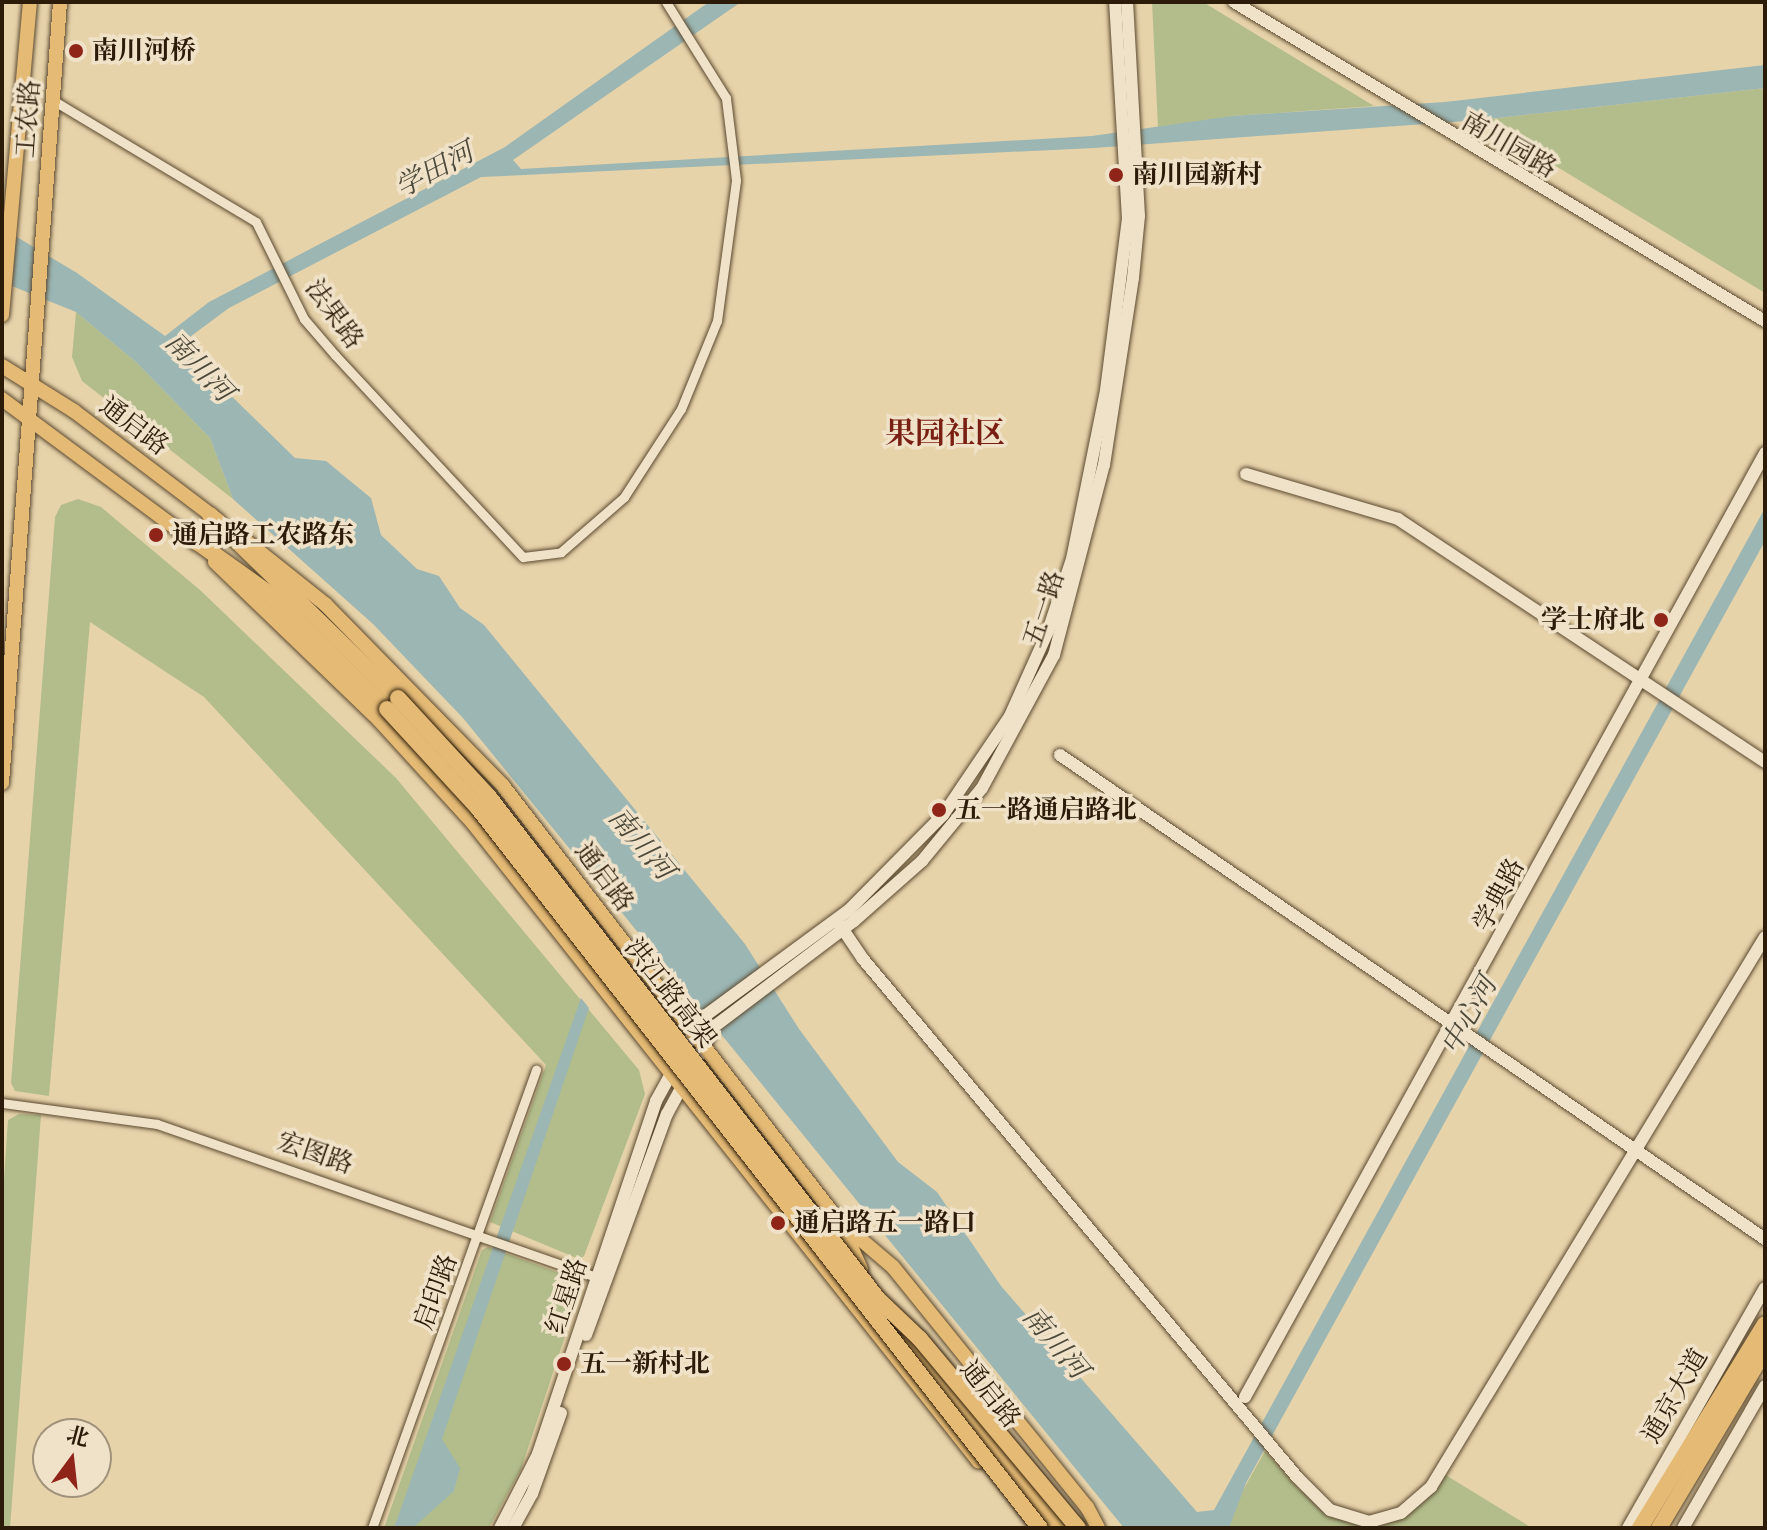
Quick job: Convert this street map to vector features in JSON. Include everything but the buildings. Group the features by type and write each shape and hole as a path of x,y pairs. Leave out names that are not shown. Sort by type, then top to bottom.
{"highway":[{"name":"洪江路高架","path":"210,515 489,797 877,1298 1060,1528"},
{"name":"洪江路高架","path":"190,537 267,592 393,703 1038,1528"},
{"path":"877,1298 920,1339 1075,1528"},
{"name":"通京大道","path":"1640,1528 1765,1324"},
{"name":"通京大道","path":"1659,1528 1765,1350"}],"main road":[{"name":"工农路","path":"2,315 30,2"},
{"name":"工农路","path":"2,783 60,2"},
{"name":"通启路","path":"2,366 31,383 325,604 503,786 841,1224 858,1267 1075,1528"},
{"name":"通启路","path":"2,399 190,537 410,753 472,822 681,1088 1038,1528"},
{"path":"841,1224 909,1286 1087,1507 1098,1528"}],"street":[{"name":"法果路","path":"54,101 256,222 304,319 523,557 561,552 624,497 681,409 717,321 736,180 726,98 666,2"},
{"name":"五一路","path":"1115,2 1130,125"},
{"name":"五一路","path":"681,1088 715,1026 778,979 840,924 913,848 973,776 1010,716 1048,631 1072,559 1106,390 1128,219 1131,149 1127,2"},
{"name":"南川园路","path":"1234,2 1441,130 1765,321"},
{"name":"学典路","path":"1245,1397 1452,1029 1765,453"},
{"path":"1246,474 1398,519 1642,677 1765,762"},
{"path":"1060,755 1452,1029 1765,1239"},
{"name":"五一路","path":"670,1074 706,1015 770,967 840,924"},
{"path":"840,924 1297,1477 1330,1510 1351,1519 1369,1522 1401,1513 1431,1487 1765,937"},
{"name":"启印路","path":"372,1528 483,1236 536,1069"},
{"name":"红星路","path":"500,1528 538,1454 670,1074"},
{"name":"红星路","path":"516,1527 544,1464 600,1278 681,1088"},
{"name":"宏图路","path":"2,1103 157,1124 600,1278"},
{"name":"通京大道","path":"1628,1528 1765,1288"},
{"path":"1683,1528 1765,1386"}],"green space":[{"path":"1152,2 1203,2 1374,106 1233,116 1158,128"},
{"path":"1765,88 1765,293 1480,120"},
{"path":"76,312 137,363 210,438 233,499 82,381 72,357"},
{"path":"78,499 101,507 200,590 396,778 639,1070 645,1094 584,1256 579,1259 490,1222 546,1065 204,697 90,622 49,1096 15,1091 11,1083 55,517 61,505"},
{"path":"19,1114 41,1115 10,1528 2,1528 2,1209 8,1120"},
{"path":"488,1247 573,1278 580,1291 521,1469 489,1528 384,1528 482,1250"},
{"path":"1265,1451 1299,1489 1334,1516 1397,1520 1423,1502 1444,1474 1532,1528 1229,1528 1238,1499"}],"water":[{"name":"南川河","path":"709,2 741,2 513,160 521,169 1092,136 1232,116 1445,102 1765,65 1765,88 1480,120 1094,148 481,177 229,308 179,345 295,458 326,461 371,498 381,535 417,569 439,576 460,608 484,625 745,944 799,1029 898,1162 937,1192 1001,1286 1197,1512 1214,1510 1765,508 1765,541 1246,1483 1229,1528 1124,1528 463,718 373,624 233,499 210,438 137,363 76,312 2,282 2,228 77,273 165,336 209,302 505,147"},
{"path":"581,998 589,1008 442,1439 460,1468 454,1491 413,1528 394,1528"}],"place":[{"name":"南川河桥","path":"76,51"},
{"name":"南川园新村","path":"1116,175"},
{"name":"通启路工农路东","path":"156,535"},
{"name":"学士府北","path":"1661,620"},
{"name":"五一路通启路北","path":"939,810"},
{"name":"通启路五一路口","path":"778,1223"},
{"name":"五一新村北","path":"564,1364"}],"district":[{"name":"果园社区","path":"945,433"}],"water label":[{"name":"学田河","path":"434,169"},
{"name":"中心河","path":"1468,1015"}]}
